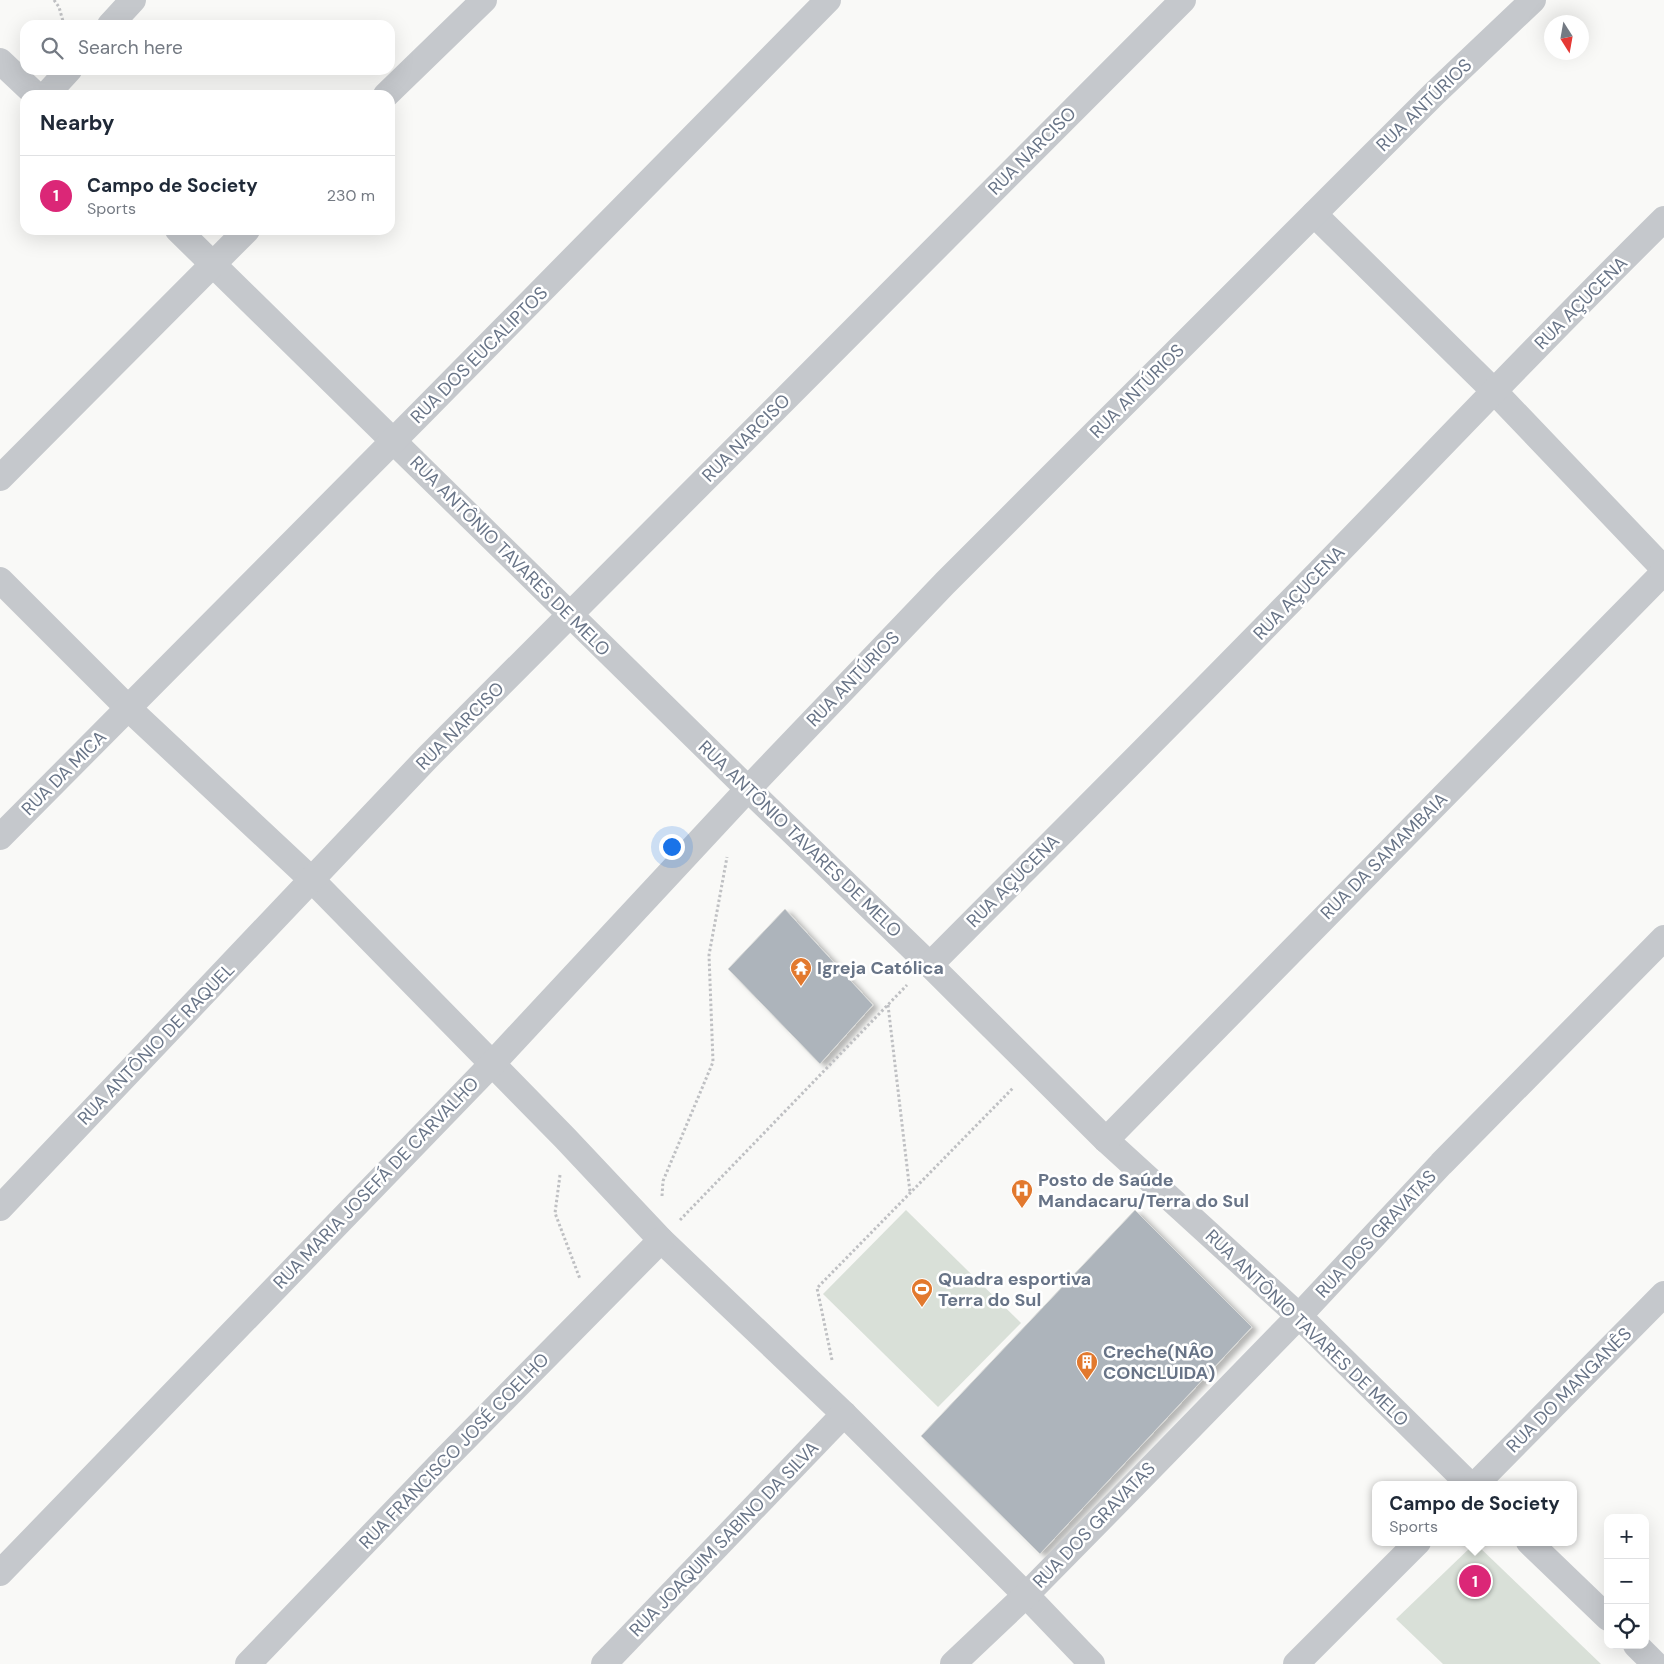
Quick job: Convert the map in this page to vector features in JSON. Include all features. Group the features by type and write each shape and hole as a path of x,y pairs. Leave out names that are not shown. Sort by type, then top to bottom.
{"street":[{"path":"115,20 133,0"},
{"path":"391,90 484,0"},
{"name":"RUA DOS EUCALIPTOS","path":"128,708 828,0"},
{"name":"RUA NARCISO","path":"312,880 427,758 1183,0"},
{"name":"RUA ANTÚRIOS","path":"748,789 945,583 1434,94 1533,0"},
{"path":"5,74 29,90"},
{"path":"51,90 64,75"},
{"path":"1314,214 1495,392 1664,571"},
{"name":"RUA AÇUCENA","path":"930,965 1277,615 1495,392 1564,318 1664,219"},
{"name":"RUA ANTÔNIO TAVARES DE MELO","path":"183,235 930,965 1106,1140 1299,1316 1466,1481"},
{"path":"0,478 242,235"},
{"name":"RUA DA SAMAMBAIA","path":"1106,1140 1664,571"},
{"path":"0,580 128,708 312,880 565,1138 661,1240 844,1414 1026,1595 1092,1664"},
{"name":"RUA DA MICA","path":"0,837 128,708"},
{"name":"RUA MARIA JOSEFÁ DE CARVALHO","path":"0,1572 492,1064 748,789"},
{"name":"RUA ANTÔNIO DE RAQUEL","path":"0,1208 312,880"},
{"name":"RUA DOS GRAVATAS","path":"953,1664 1026,1595 1299,1316 1441,1164 1664,938"},
{"name":"RUA FRANCISCO JOSÉ COELHO","path":"248,1664 446,1458 661,1240"},
{"name":"RUA DO MANGANÊS","path":"1479,1481 1664,1294"},
{"name":"RUA JOAQUIM SABINO DA SILVA","path":"604,1664 844,1414"},
{"path":"1296,1664 1414,1546"},
{"path":"1533,1546 1604,1614"}],"path":[{"path":"54,0 59,6 63,20"},
{"path":"661,1240 662,1181 713,1062 709,955 728,850"},
{"path":"661,1240 888,1004 930,965"},
{"path":"888,1004 910,1193"},
{"path":"834,1366 817,1288 1020,1082"},
{"path":"565,1138 555,1212 592,1310"}],"shaded area":[{"name":"Quadra esportiva Terra do Sul","path":"906,1210 1021,1323 938,1407 823,1294"},
{"path":"1472,1546 1478,1546 1601,1664 1443,1664 1396,1619"}],"building":[{"name":"Igreja Católica","path":"785,909 873,1005 820,1064 728,969"},
{"name":"Creche(NÂO CONCLUIDA)","path":"1135,1210 1252,1327 1040,1554 921,1436"}],"place":[{"name":"Igreja Católica","path":"801,987"},
{"name":"Posto de Saúde Mandacaru/Terra do Sul","path":"1022,1209"},
{"name":"Quadra esportiva Terra do Sul","path":"922,1308"},
{"name":"Creche(NÂO CONCLUIDA)","path":"1087,1381"},
{"name":"Campo de Society","path":"1475,1581"}]}
